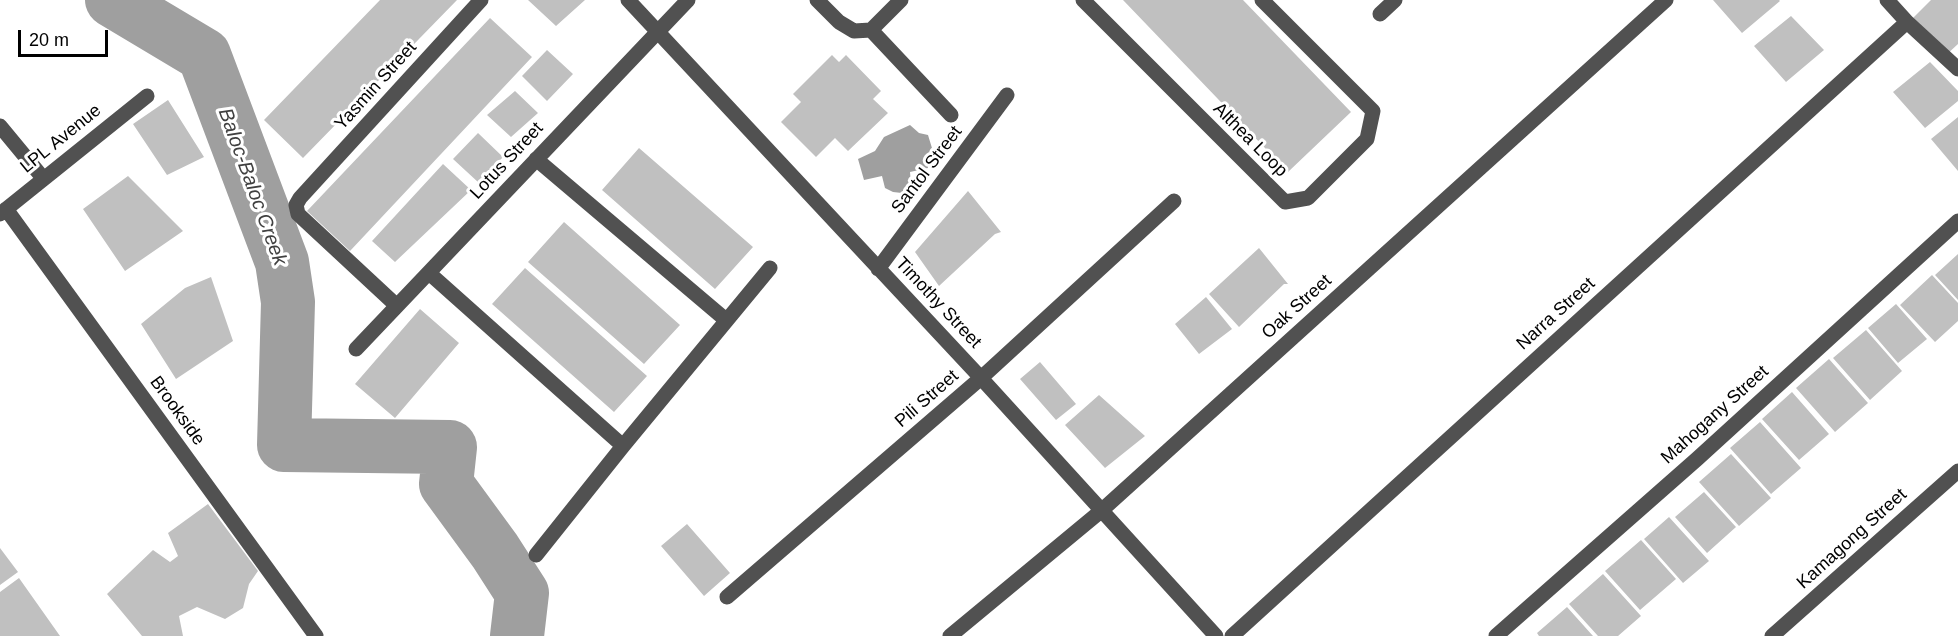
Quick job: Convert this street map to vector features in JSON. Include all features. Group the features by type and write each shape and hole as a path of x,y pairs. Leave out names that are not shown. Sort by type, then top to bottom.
{"street":[{"name":"Yasmin Street","path":"397,306 298,214 296,205 481,0"},
{"name":"Timothy Street","path":"628,0 981,378 1216,636"},
{"name":"Lotus Street","path":"356,350 688,0"},
{"path":"817,0 839,22 854,31 872,30 902,0"},
{"name":"Althea Loop","path":"1083,0 1285,202 1308,198 1367,139 1373,111 1262,0"},
{"path":"1380,14 1395,0"},
{"name":"Oak Street","path":"950,636 1101,511 1665,0"},
{"path":"1887,0 1907,22 1958,69"},
{"name":"Narra Street","path":"1232,636 1907,22"},
{"path":"872,30 951,115"},
{"name":"Santol Street","path":"878,268 1007,95"},
{"name":"LPL Avenue","path":"3,211 147,96"},
{"path":"0,126 43,178"},
{"path":"536,159 726,320"},
{"name":"Pili Street","path":"727,597 981,378 1174,201"},
{"name":"Brookside","path":"3,211 316,636"},
{"name":"Mahogany Street","path":"1496,636 1697,459 1958,221"},
{"path":"536,555 770,268"},
{"path":"429,273 623,446"},
{"name":"Kamagong Street","path":"1772,636 1958,471"}],"shaded area":[{"path":"910,125 919,133 928,135 935,158 927,161 928,168 910,172 911,184 902,193 885,188 882,176 864,180 858,159 875,151 884,137"}],"building":[{"path":"380,0 457,0 303,158 264,120"},
{"path":"528,0 585,0 556,26"},
{"path":"1123,0 1243,0 1351,112 1288,172"},
{"path":"1713,0 1779,0 1780,1 1742,33"},
{"path":"1931,0 1958,0 1958,44 1945,56 1910,21"},
{"path":"1791,16 1824,50 1786,82 1754,46"},
{"path":"490,18 532,57 350,251 307,211"},
{"path":"547,50 573,74 547,101 522,76"},
{"path":"832,55 839,62 846,55 881,91 873,99 888,113 848,151 835,138 816,157 781,122 801,102 793,94"},
{"path":"1930,62 1958,91 1958,101 1925,128 1893,92"},
{"path":"515,91 538,113 511,137 487,115"},
{"path":"168,100 204,157 167,175 133,124"},
{"path":"1958,117 1958,171 1931,139"},
{"path":"478,133 503,157 479,183 453,159"},
{"path":"639,148 753,247 715,289 602,190"},
{"path":"443,164 471,190 395,262 372,241"},
{"path":"128,176 183,231 125,271 83,209"},
{"path":"968,191 1001,232 995,234 939,286 915,252"},
{"path":"564,222 680,325 644,364 528,262"},
{"path":"1259,248 1288,284 1284,284 1239,327 1209,294"},
{"path":"1958,254 1958,300 1935,275"},
{"path":"525,268 647,376 614,412 492,304"},
{"path":"1932,275 1958,303 1958,321 1935,342 1900,305"},
{"path":"211,277 233,341 176,379 141,324 185,288"},
{"path":"1206,297 1232,329 1199,354 1175,324"},
{"path":"1896,304 1927,339 1898,363 1868,328"},
{"path":"420,309 459,343 395,418 355,384"},
{"path":"1866,330 1902,371 1870,400 1833,358"},
{"path":"1829,359 1868,403 1835,432 1796,388"},
{"path":"1040,362 1076,404 1056,420 1020,379"},
{"path":"1792,392 1829,434 1799,460 1762,419"},
{"path":"1099,395 1145,436 1105,468 1065,425"},
{"path":"1760,422 1801,468 1771,494 1730,448"},
{"path":"1731,454 1771,498 1739,526 1699,482"},
{"path":"1704,492 1736,527 1707,553 1675,517"},
{"path":"208,504 258,571 249,584 243,608 225,619 197,607 179,616 183,636 142,636 107,594 153,550 170,562 178,556 168,533"},
{"path":"1669,517 1709,561 1683,583 1644,539"},
{"path":"687,524 730,573 704,596 661,546"},
{"path":"1641,540 1676,579 1640,610 1605,571"},
{"path":"0,548 18,572 0,585"},
{"path":"1603,574 1641,616 1618,636 1598,636 1569,604"},
{"path":"19,578 60,636 0,636 0,592"},
{"path":"1567,607 1593,636 1539,636 1537,633"}],"waterway":[{"name":"Baloc-Baloc Creek","path":"112,0 204,55 282,262 288,302 284,445 450,447 446,484 495,551 522,593 517,636"}]}
